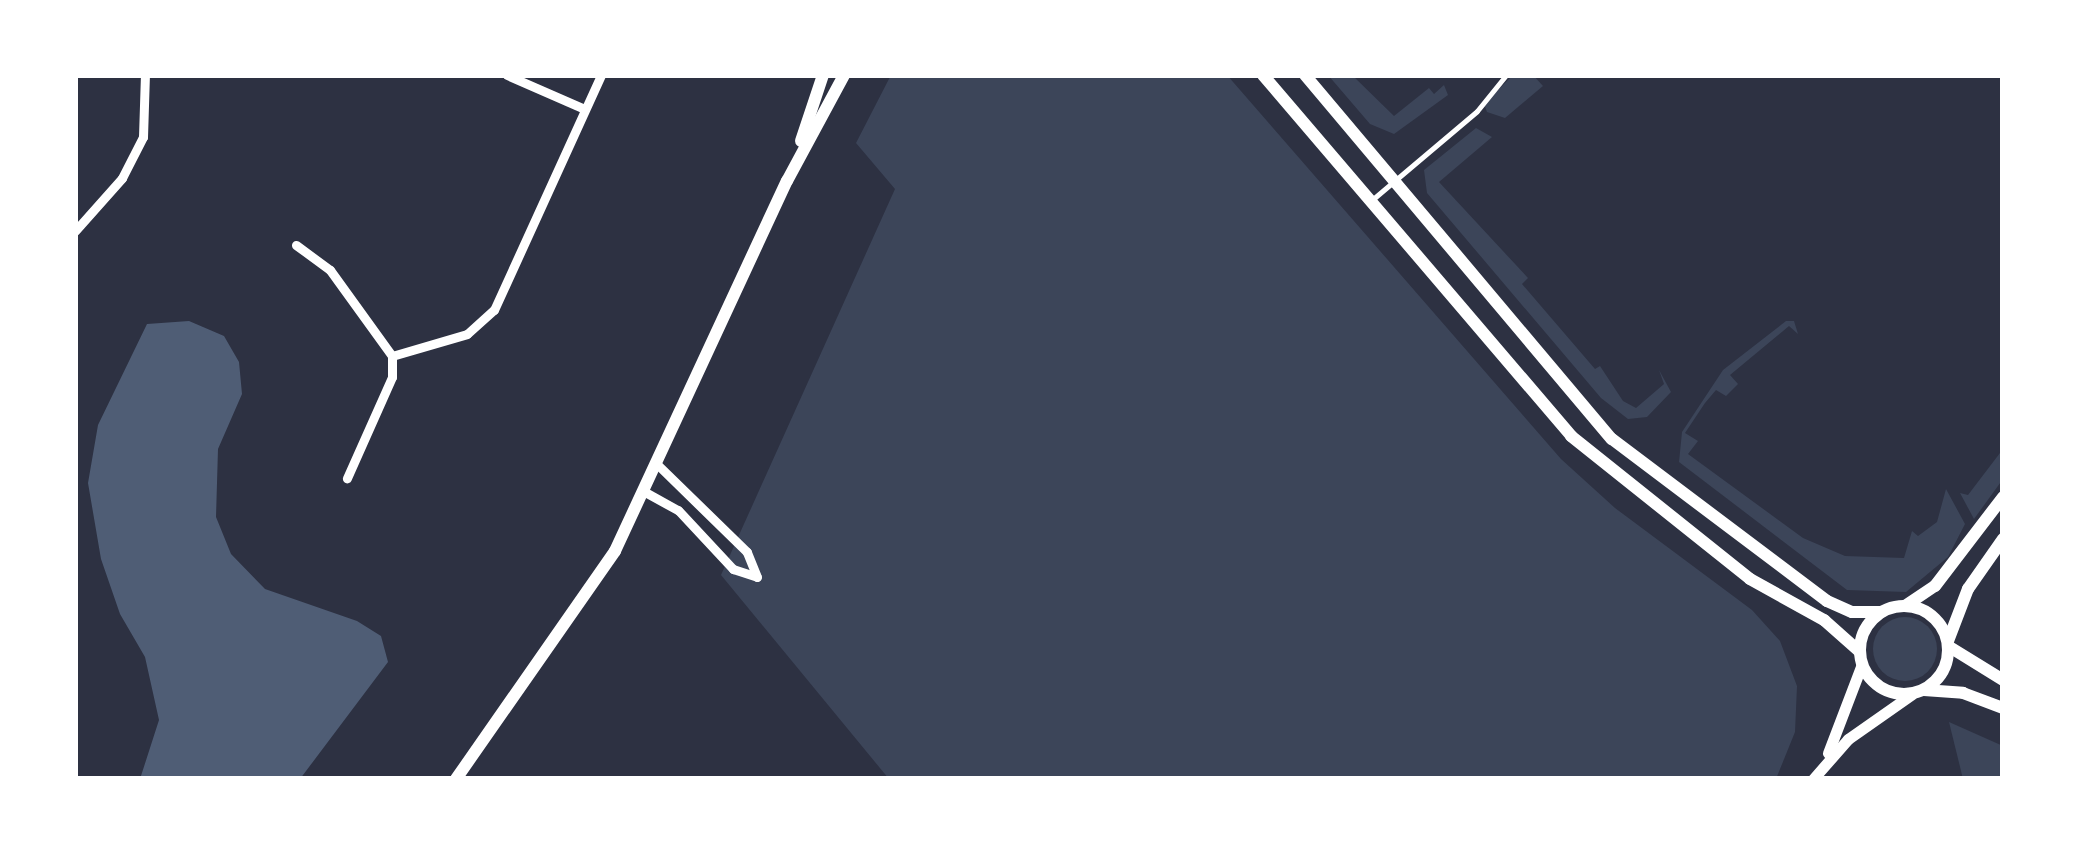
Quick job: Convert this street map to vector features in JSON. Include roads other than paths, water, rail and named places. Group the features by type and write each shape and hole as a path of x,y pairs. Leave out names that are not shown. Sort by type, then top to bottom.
{"main road":[{"path":"787,182 823,75"},
{"path":"456,779 592,590 645,492 787,182 844,75"},
{"path":"1263,75 1373,199 1571,436 1750,579 1824,620 1861,658 1876,684 1918,692 1963,693 2003,708"},
{"path":"1305,75 1612,440 1827,601 1852,612 1881,612 1905,606 1947,572 2003,497"},
{"path":"1918,692 1943,672 1948,643 1968,589 2003,539"},
{"path":"1905,606 1929,613 1948,643 2003,680"},
{"path":"1861,658 1865,629 1881,612"}],"street":[{"path":"75,231 122,178 143,137 145,75"},
{"path":"507,75 585,109"},
{"path":"392,356 467,334 494,310 601,75"},
{"path":"296,245 330,270 392,356 392,377 347,478"},
{"path":"645,492 678,510 734,570 757,577 752,557 658,465"},
{"path":"1816,775 1861,658"},
{"path":"1816,775 1872,718 1918,692"}],"lane":[{"path":"1373,199 1484,104 1506,75"}]}
